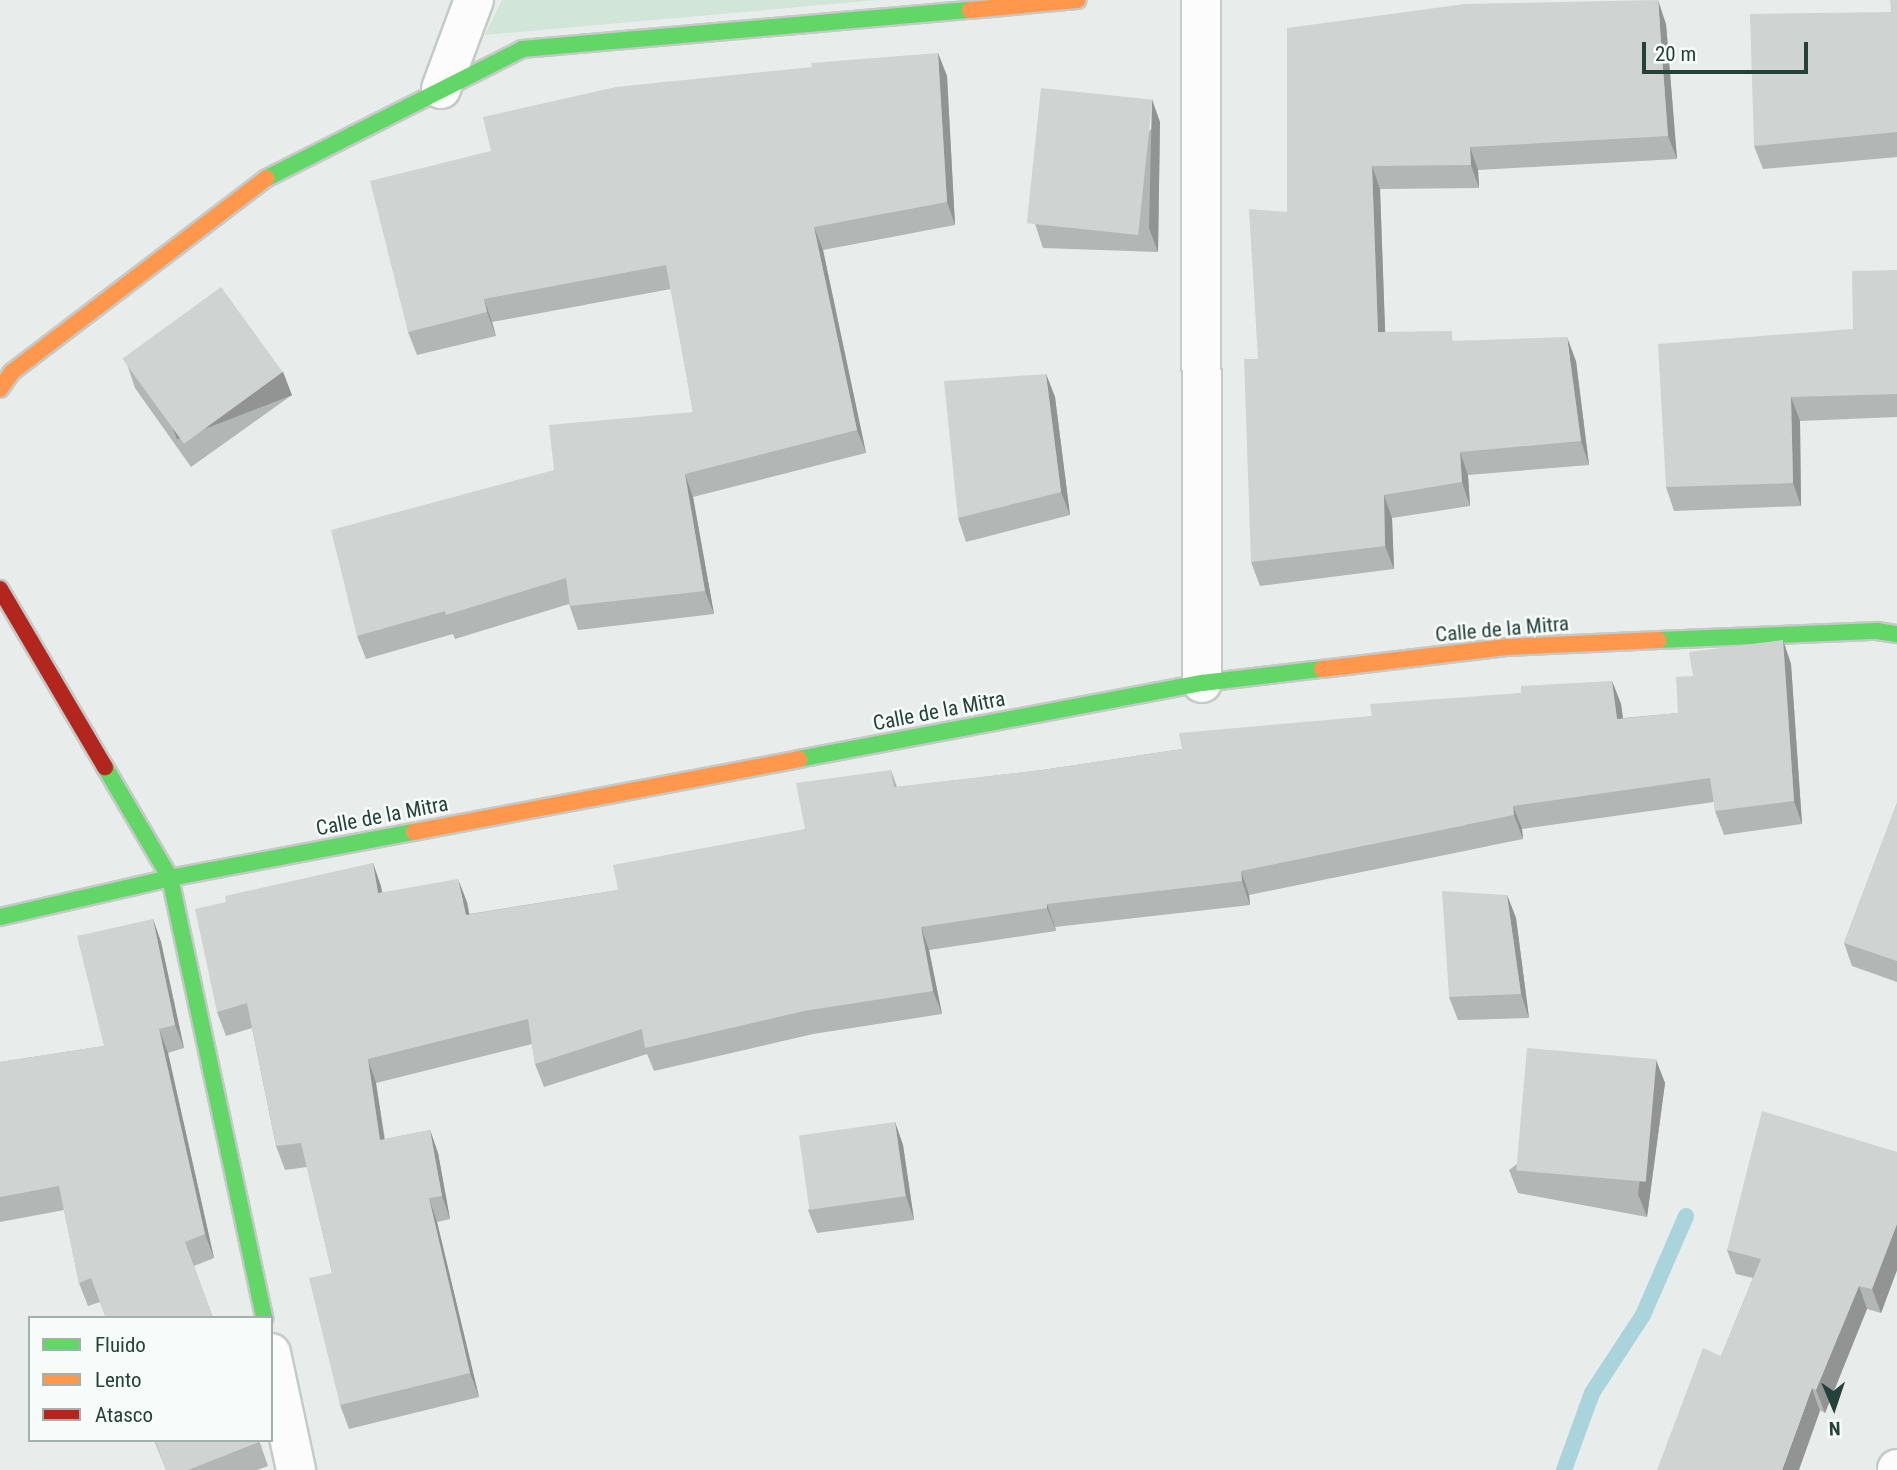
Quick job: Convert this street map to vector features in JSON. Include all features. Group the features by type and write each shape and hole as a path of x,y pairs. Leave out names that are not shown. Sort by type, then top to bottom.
{"street":[{"path":"441,89 474,0"},
{"path":"0,389 12,372 258,183 522,49 1078,0"},
{"path":"1201,0 1202,683"},
{"path":"0,589 170,878 264,1316"},
{"name":"Calle de la Mitra","path":"0,917 170,878 1202,683 1507,647 1877,631 1897,634"},
{"path":"273,1362 296,1470"}],"green space":[{"path":"502,0 878,0 485,35"}],"building":[{"path":"1658,0 1668,136 1470,147 1471,165 1372,166 1378,332 1452,331 1452,341 1567,337 1581,441 1460,452 1462,482 1384,495 1385,546 1251,562 1244,359 1258,359 1249,209 1287,212 1287,28 1465,4"},
{"path":"1890,0 1897,0 1897,132 1754,146 1750,14 1891,12"},
{"path":"938,53 947,202 814,227 857,430 685,474 705,591 570,606 566,578 446,615 445,611 357,636 331,530 554,470 549,425 693,412 666,265 484,299 487,312 408,332 370,181 491,151 483,117 616,87 812,67 811,63"},
{"path":"1041,88 1152,100 1138,235 1027,223"},
{"path":"1897,270 1897,394 1791,397 1793,483 1666,487 1658,344 1853,329 1852,271"},
{"path":"221,287 283,372 184,444 122,359"},
{"path":"1046,374 1061,492 958,518 944,381"},
{"path":"1783,640 1794,801 1715,811 1710,778 1513,806 1514,815 1241,871 1242,881 1047,904 1047,908 921,927 933,991 804,1011 645,1048 642,1029 535,1064 528,1019 368,1059 380,1140 430,1130 442,1196 429,1198 470,1373 340,1405 309,1278 332,1273 301,1143 276,1146 247,1003 217,1012 195,909 226,902 225,896 373,863 378,893 458,879 466,915 618,890 613,865 805,829 796,783 891,770 894,787 1042,770 1182,749 1179,733 1372,716 1370,704 1521,693 1521,686 1612,681 1617,719 1678,713 1676,677 1693,676 1689,652"},
{"path":"1897,803 1897,961 1844,943"},
{"path":"1442,891 1507,895 1521,994 1449,997"},
{"path":"153,919 175,1025 159,1029 205,1234 185,1242 212,1316 105,1316 91,1278 79,1283 59,1186 0,1197 0,1062 104,1046 77,936"},
{"path":"1527,1048 1657,1059 1646,1182 1516,1171"},
{"path":"1762,1111 1897,1152 1897,1224 1872,1289 1859,1286 1816,1390 1812,1388 1782,1470 1657,1470 1703,1348 1721,1356 1761,1259 1727,1250"},
{"path":"895,1122 905,1196 809,1210 799,1135"},
{"path":"156,1442 259,1442 188,1470 166,1470"}],"waterway":[{"path":"1564,1470 1592,1393 1643,1315 1686,1216"}],"traffic: fast":[{"path":"267,178 522,49 970,10"},
{"path":"1659,640 1877,631 1897,634"},
{"path":"799,759 1202,683 1322,669"},
{"path":"105,767 170,878 264,1316"},
{"path":"0,917 170,878 414,832"}],"traffic: slow":[{"path":"970,10 1078,0"},
{"path":"0,389 12,372 267,178"},
{"path":"1322,669 1507,647 1659,640"},
{"path":"414,832 799,759"}],"traffic: jam":[{"path":"0,589 105,767"}]}
